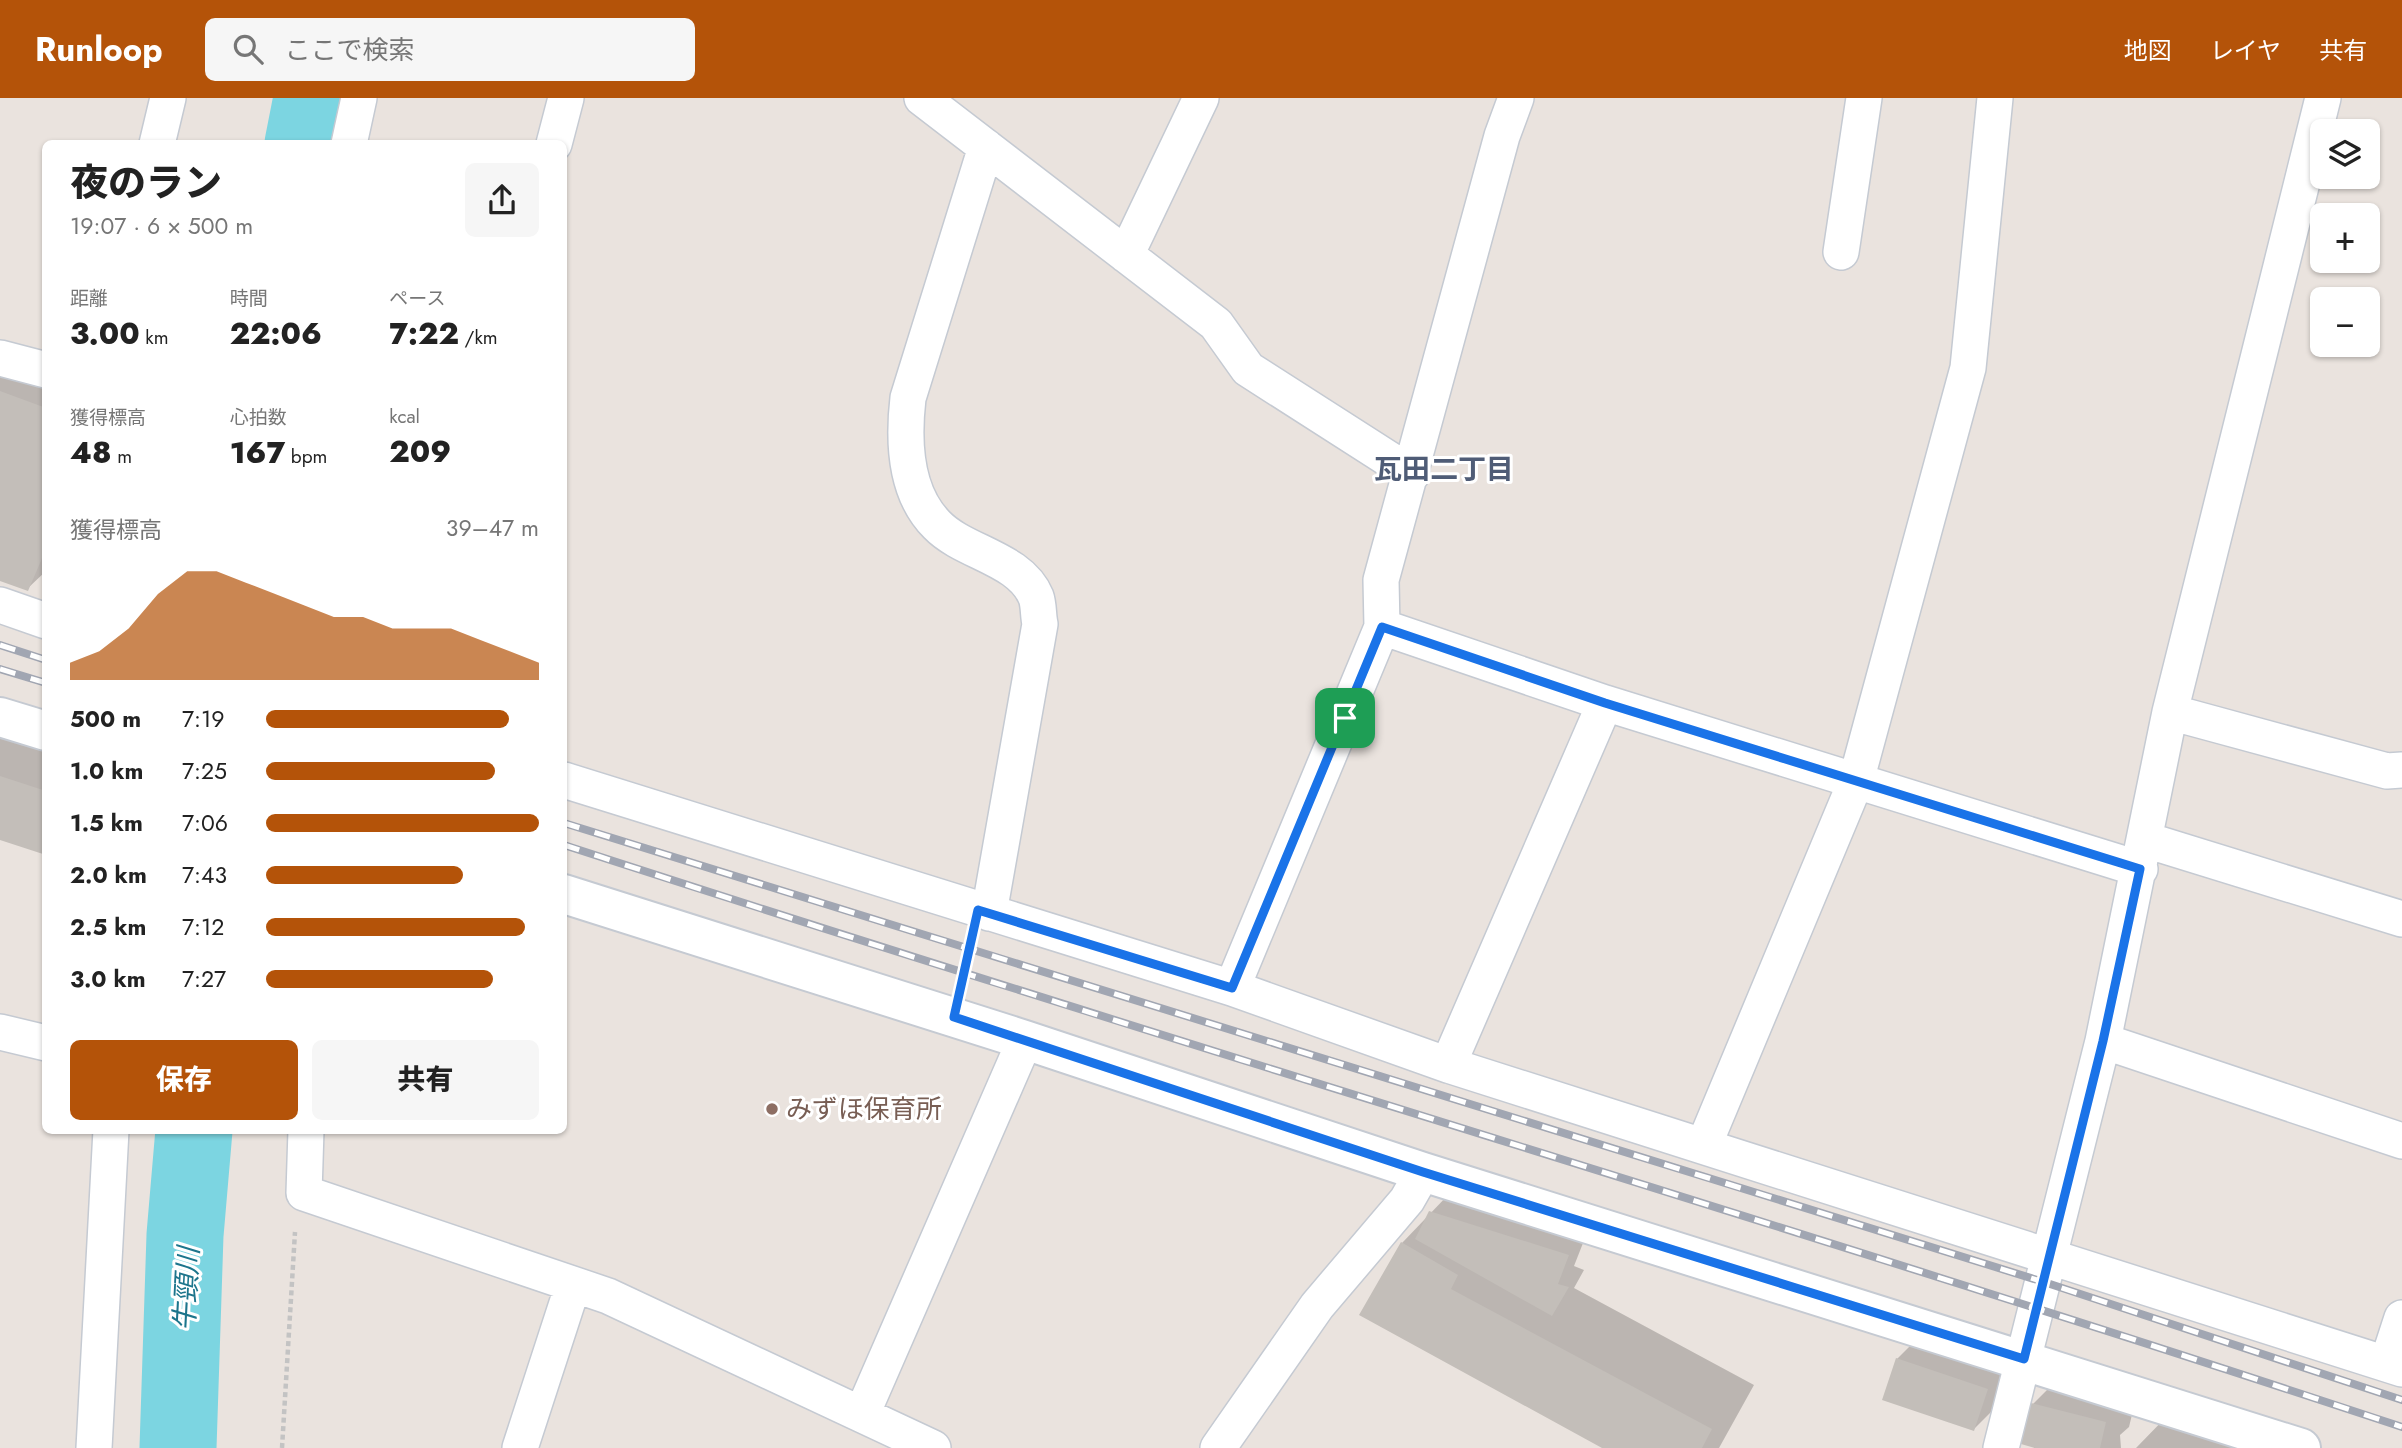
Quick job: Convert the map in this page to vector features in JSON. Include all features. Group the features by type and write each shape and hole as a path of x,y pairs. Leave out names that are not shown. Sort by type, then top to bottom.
{"street":[{"path":"157,140 167,98"},
{"path":"350,140 359,98"},
{"path":"555,140 566,98"},
{"path":"922,98 1216,324 1248,369 1412,474"},
{"path":"1126,255 1201,98"},
{"path":"1232,988 1382,627 1381,580 1502,136 1516,98"},
{"path":"1841,251 1864,98"},
{"path":"1704,1144 1856,781 1968,368 1995,98"},
{"path":"2001,1448 2103,1041 2171,712 2323,98"},
{"path":"983,912 1040,624 1036,597 1022,577 939,527 932,520 922,503 908,465 904,433 908,398 986,147"},
{"path":"0,358 42,369"},
{"path":"0,605 42,620"},
{"path":"1382,627 1605,703 1856,781 2402,919"},
{"path":"1448,1065 1605,703"},
{"path":"2171,712 2387,771 2402,770"},
{"path":"0,717 42,730"},
{"path":"567,780 1232,988 1448,1065 1704,1144 2395,1366 2402,1318"},
{"path":"567,895 954,1017 1423,1172 2301,1448"},
{"path":"0,1032 42,1042"},
{"path":"862,1414 1025,1040"},
{"path":"2103,1041 2402,1141"},
{"path":"94,1448 111,1134"},
{"path":"306,1134 304,1193 608,1296 933,1448"},
{"path":"1218,1448 1317,1306 1407,1200 1423,1172"},
{"path":"520,1448 573,1285"}],"path":[{"path":"954,1017 983,912"},
{"path":"282,1448 296,1215 304,1193"}],"building":[{"path":"0,391 42,407 42,558 28,591 0,581"},
{"path":"0,776 42,790 42,854 0,840"},
{"path":"1429,1211 1569,1255 1558,1284 1569,1287 1552,1316 1415,1239"},
{"path":"1401,1242 1458,1275 1451,1289 1712,1429 1702,1448 1602,1448 1359,1315"},
{"path":"1896,1358 1988,1389 1974,1431 1882,1400"},
{"path":"2031,1403 2106,1422 2100,1448 2035,1448 2021,1444"}],"waterway":[{"name":"牛頸川","path":"304,140 312,98"},
{"name":"牛頸川","path":"178,1448 185,1235 194,1134"}],"railway":[{"path":"0,645 42,659"},
{"path":"0,669 42,682"},
{"path":"567,824 2047,1283 2402,1400"},
{"path":"567,846 1943,1279 2402,1427"}],"place":[{"name":"みずほ保育所","path":"772,1109"}],"district":[{"name":"瓦田二丁目","path":"1444,469"}],"route":[{"path":"1382,627 1605,703 2140,869 2103,1041 2024,1359 1423,1172 954,1017 978,910 1232,988 1345,718 1382,627"}]}
